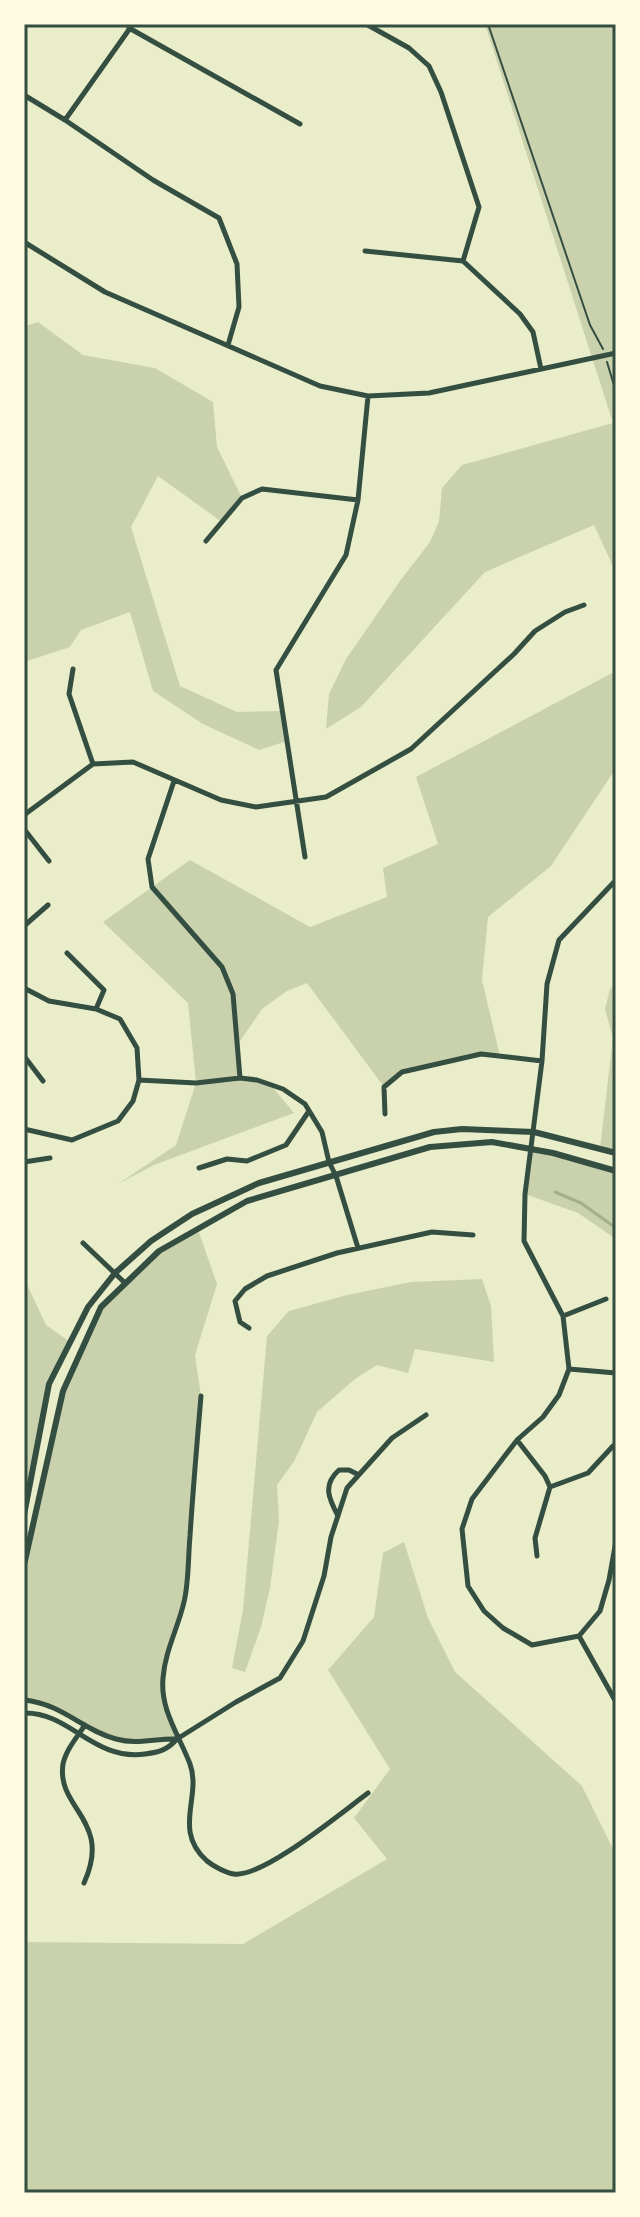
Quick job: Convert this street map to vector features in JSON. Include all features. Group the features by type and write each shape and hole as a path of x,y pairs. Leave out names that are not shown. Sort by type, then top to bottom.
{"street":[{"path":"366,24 409,48 429,66 441,92 479,207 463,261"},
{"path":"65,120 131,26 300,124"},
{"path":"24,95 153,180 219,218 237,264 239,307 228,345"},
{"path":"24,242 105,292 320,386 368,396 429,393 616,353"},
{"path":"365,251 463,261 520,314 533,332 541,369"},
{"path":"305,857 276,670 346,555 358,500 368,396"},
{"path":"206,541 242,498 262,489 358,500"},
{"path":"24,815 93,764 133,762 221,800 256,807 326,797 411,749 535,631 565,612 584,605"},
{"path":"73,669 69,694 93,764"},
{"path":"174,780 148,859 152,887 222,967 233,994 240,1078"},
{"path":"24,829 49,861"},
{"path":"616,880 559,940 547,984 542,1061 525,1194 524,1241 563,1316 569,1369 551,1406 517,1440 472,1499 462,1529 468,1586 484,1611 503,1628 532,1645 579,1636 600,1611 613,1581 616,1541"},
{"path":"24,926 48,905"},
{"path":"67,953 104,990 96,1009"},
{"path":"24,988 49,1001 96,1009 120,1019 137,1048 139,1080 133,1101 118,1121 72,1140 24,1129"},
{"path":"385,1114 384,1087 402,1072 481,1054 542,1061"},
{"path":"24,1056 43,1081"},
{"path":"139,1080 196,1083 240,1078 257,1080 283,1089 305,1104 322,1132 358,1248"},
{"path":"199,1168 227,1159 247,1161 286,1145 309,1111"},
{"path":"24,1515 49,1384 88,1307 115,1273 151,1241 192,1214 259,1183 434,1132 462,1129 534,1132 616,1153"},
{"path":"24,1565 63,1391 101,1307 159,1251 247,1201 430,1147 492,1142 531,1148 616,1171"},
{"path":"24,1162 50,1158"},
{"path":"249,1328 240,1322 235,1301 245,1289 267,1276 358,1248 432,1232 473,1235"},
{"path":"83,1243 124,1282"},
{"path":"563,1316 606,1299"},
{"path":"569,1369 616,1373"},
{"path":"201,1396 184,1602 167,1652 162,1680 164,1704 193,1779 188,1816 191,1836 206,1860 234,1874 253,1871 273,1861 368,1793"},
{"path":"24,1713 54,1718 107,1750 131,1756 167,1751 177,1739 280,1678 303,1641 347,1488 392,1438 426,1415"},
{"path":"517,1440 550,1487 535,1538 537,1556"},
{"path":"550,1487 588,1473 613,1446"},
{"path":"338,1516 327,1494 329,1483 339,1470 349,1470 359,1475"},
{"path":"579,1636 616,1702"},
{"path":"24,1700 63,1710 112,1739 136,1744 177,1739"},
{"path":"84,1883 93,1864 94,1848 90,1833 67,1788 63,1767 66,1755 85,1725"}],"path":[{"path":"488,24 590,325 605,355 616,392"}],"green space":[{"path":"485,24 616,24 616,573 594,525 485,572 361,707 326,729 329,694 346,659 430,542 439,521 442,488 462,465 613,423"},
{"path":"38,322 83,355 155,368 213,402 217,447 242,498 222,522 158,476 131,527 180,686 237,712 282,711 287,741 259,750 203,724 153,691 130,612 81,630 70,647 24,662 24,327"},
{"path":"616,671 616,768 551,866 488,917 482,980 500,1056 481,1054 402,1072 384,1087 307,983 287,991 262,1009 238,1044 240,1078 270,1084 294,1113 154,1165 118,1184 176,1145 196,1083 188,1003 103,922 190,860 310,927 387,897 383,868 438,844 416,777"},
{"path":"616,984 616,1153 600,1148 613,1038 605,1009 610,989"},
{"path":"531,1148 616,1171 616,1239 578,1213 525,1194"},
{"path":"197,1227 217,1284 195,1355 201,1396 184,1602 167,1652 164,1704 177,1739 136,1744 112,1739 63,1710 24,1700 24,1565 63,1391 101,1307 159,1251"},
{"path":"24,1278 46,1325 70,1342 49,1384 24,1509"},
{"path":"482,1279 491,1306 494,1362 415,1349 408,1373 377,1365 355,1379 317,1412 295,1460 277,1485 279,1521 261,1627 245,1672 232,1668 243,1610 267,1336 289,1311 347,1295 411,1282"},
{"path":"404,1542 428,1618 455,1672 582,1786 616,1855 616,2193 24,2193 24,1942 243,1944 387,1859 354,1818 390,1769 328,1670 374,1617 383,1553"}],"waterway":[{"path":"555,1192 581,1203 616,1228"}]}
